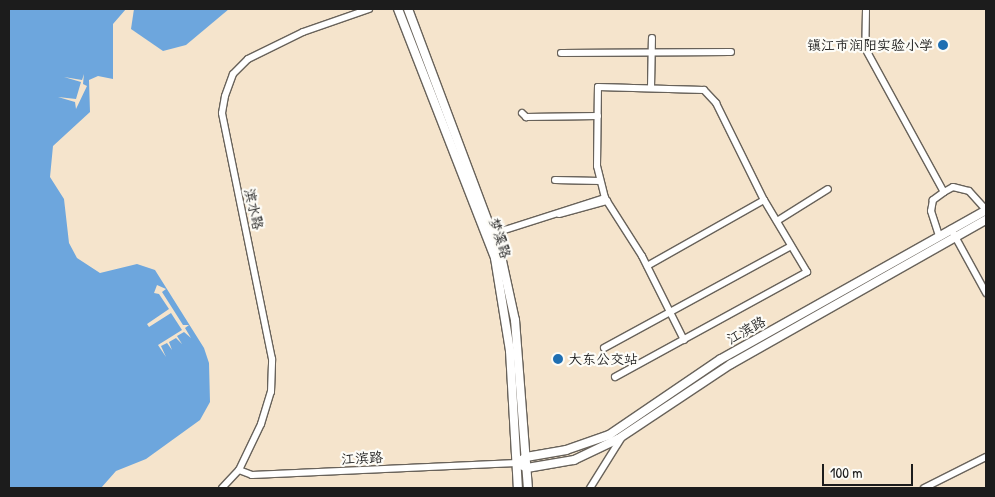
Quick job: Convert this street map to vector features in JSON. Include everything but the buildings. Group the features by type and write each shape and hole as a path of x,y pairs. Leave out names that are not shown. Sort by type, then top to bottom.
{"main road":[{"name":"梦溪路","path":"398,9 491,235 506,322 518,488"},
{"name":"梦溪路","path":"408,9 491,235 515,320 528,488"},
{"name":"江滨路","path":"517,464 526,457 566,450 609,435 721,359 986,210"},
{"name":"江滨路","path":"517,464 527,468 574,460 622,437 730,364 986,220"}],"street":[{"name":"滨水路","path":"222,488 239,470 272,392 272,359 222,113 225,96 233,74 248,59 369,9"},
{"path":"866,9 865,48 944,192"},
{"path":"651,88 652,38"},
{"path":"561,52 731,52"},
{"path":"615,378 684,340 807,272 764,200 716,103 704,90 598,88 600,181 606,199 647,266 684,340"},
{"path":"522,113 526,117 598,116"},
{"path":"555,180 600,181"},
{"path":"940,236 931,211 933,200 944,192 953,187 969,190 986,210"},
{"path":"777,221 828,189"},
{"path":"491,235 606,199"},
{"path":"647,266 764,200"},
{"path":"951,229 986,293"},
{"path":"604,348 791,246"},
{"path":"590,488 622,437"},
{"path":"924,488 986,458"},
{"name":"江滨路","path":"239,470 252,475 517,464"}],"water":[{"path":"9,9 126,9 113,24 113,79 98,76 89,80 90,112 53,146 50,177 64,199 69,243 77,258 100,273 137,264 155,270 204,348 209,363 210,402 200,420 146,459 116,471 101,488 9,488"},
{"path":"134,9 229,9 186,45 163,51 131,29"}],"pier":[{"path":"84,74 83,84 87,86 76,109 75,102 58,97 76,99 81,82 64,77 82,80"},
{"path":"157,285 166,289 162,292 183,325 189,325 185,328 191,338 184,332 177,336 182,344 176,338 169,342 172,350 167,343 161,346 166,357 158,345 182,330 171,313 149,327 147,324 169,309 159,294 154,293"}],"place":[{"name":"镇江市润阳实验小学","path":"943,45"},
{"name":"大东公交站","path":"558,359"}]}
